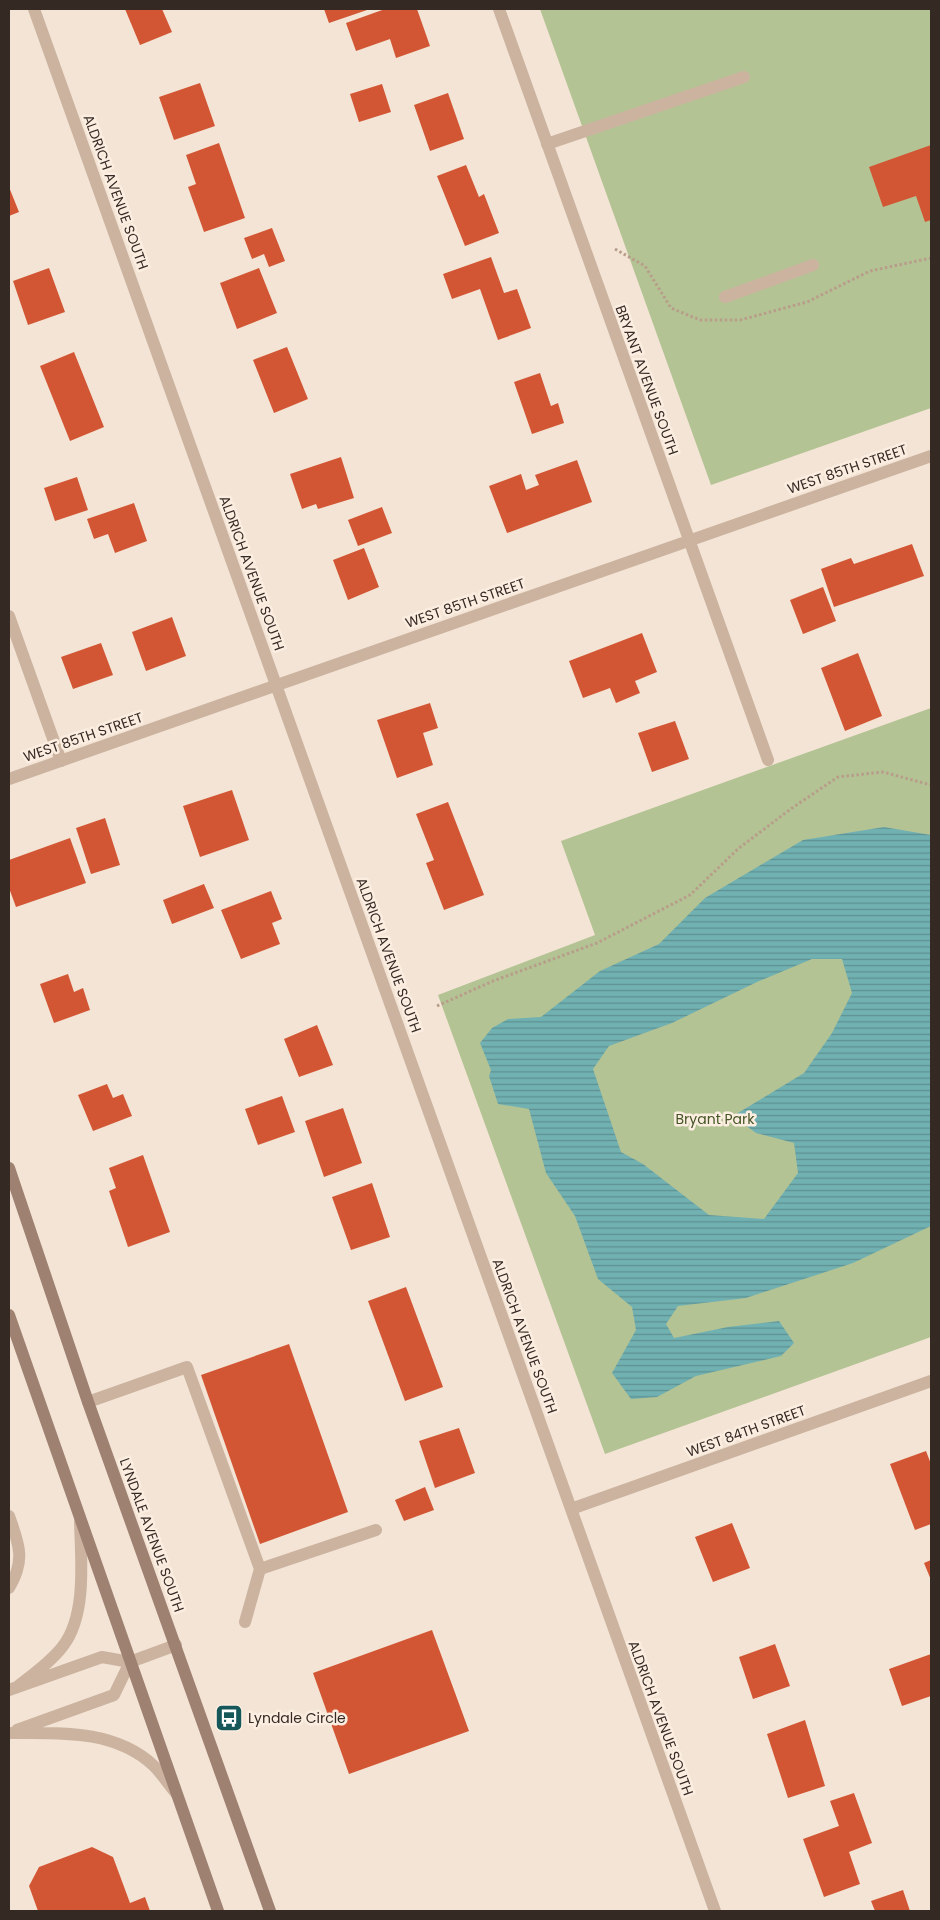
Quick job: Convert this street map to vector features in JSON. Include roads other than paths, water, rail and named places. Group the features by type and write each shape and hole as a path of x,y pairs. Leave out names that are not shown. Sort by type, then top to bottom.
{"main road":[{"name":"LYNDALE AVENUE SOUTH","path":"9,1168 88,1402 270,1911"},
{"path":"10,1325 218,1911"}],"street":[{"name":"ALDRICH AVENUE SOUTH","path":"34,9 715,1911"},
{"name":"BRYANT AVENUE SOUTH","path":"499,9 768,760"},
{"path":"547,144 744,77"},
{"path":"725,297 813,265"},
{"name":"WEST 85TH STREET","path":"9,779 931,456"},
{"path":"9,616 61,761"},
{"path":"88,1402 187,1367 260,1569 245,1622"},
{"name":"WEST 84TH STREET","path":"571,1509 931,1381"},
{"path":"9,1516 16,1535 20,1561 11,1581"},
{"path":"13,1689 52,1659 64,1645 73,1626 80,1600 82,1580 80,1520"},
{"path":"260,1569 376,1530"},
{"path":"13,1689 102,1657 130,1662 176,1645"},
{"path":"9,1733 114,1694 130,1662"},
{"path":"9,1733 72,1734 111,1742 137,1753 154,1767 178,1796"}],"water":[{"path":"884,827 931,835 931,1226 853,1263 746,1298 678,1306 666,1324 674,1338 728,1327 779,1321 794,1343 781,1356 696,1376 657,1397 631,1399 612,1373 636,1330 632,1307 598,1279 575,1216 546,1173 529,1109 498,1104 489,1076 491,1070 480,1043 492,1028 508,1019 541,1017 600,971 659,944 705,898 803,840","holes":["812,959 842,959 852,993 832,1033 804,1073 733,1116 756,1133 794,1143 798,1173 764,1219 709,1215 643,1164 621,1152 593,1069 609,1046 672,1023 757,982"]}],"place":[{"name":"Lyndale Circle","path":"229,1718"}],"park label":[{"name":"Bryant Park","path":"715,1119"}]}
